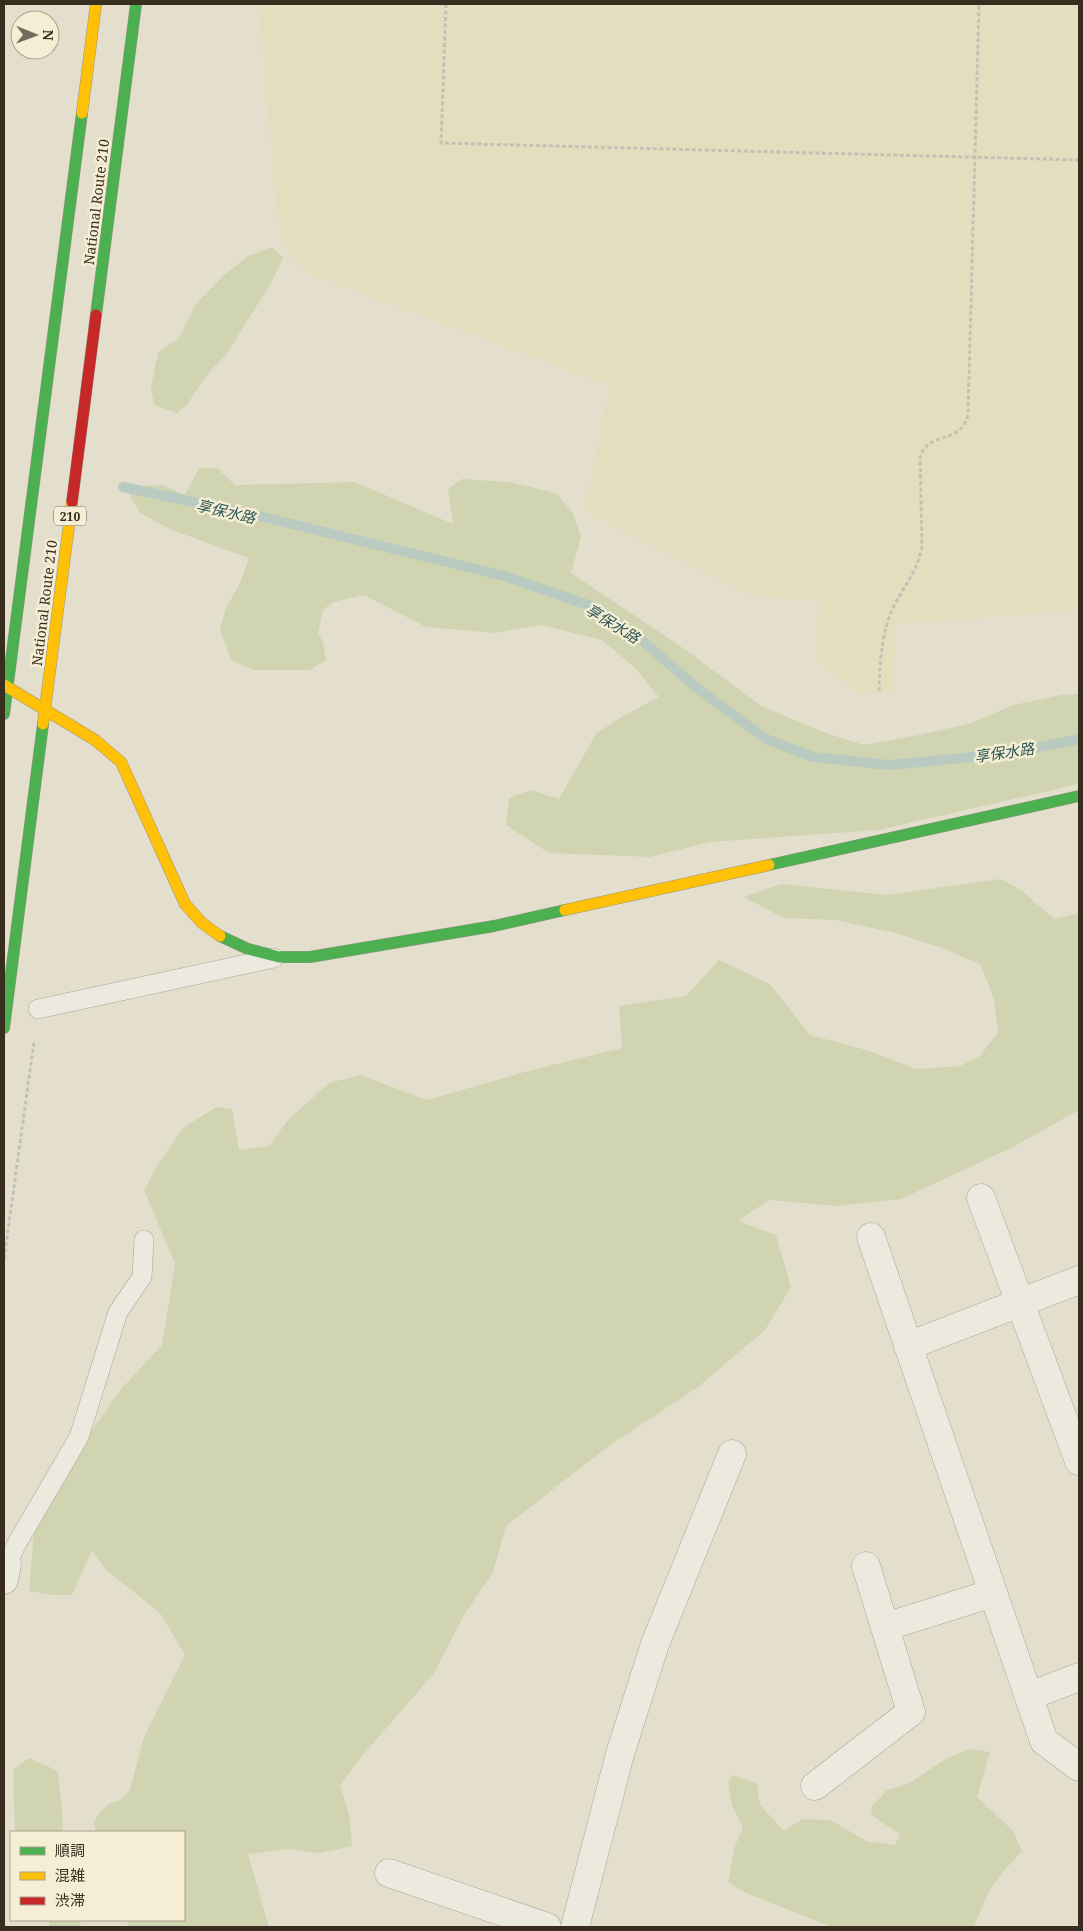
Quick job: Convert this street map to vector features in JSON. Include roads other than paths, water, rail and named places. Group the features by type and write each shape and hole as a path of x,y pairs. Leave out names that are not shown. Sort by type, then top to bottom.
{"main road":[{"name":"National Route 210","path":"4,714 6,685 96,4"},
{"name":"National Route 210","path":"4,1028 136,4"},
{"path":"6,685 45,712 110,750 120,762 186,904 202,923 222,937 248,949 279,957 310,957 494,926 1079,796"}],"street":[{"path":"980,1198 1079,1462"},
{"path":"871,1237 1044,1741 1079,1767"},
{"path":"908,1346 1079,1280"},
{"path":"575,1927 620,1754 655,1644 732,1454"},
{"path":"815,1786 911,1712 866,1566"},
{"path":"884,1628 993,1593"},
{"path":"1028,1696 1079,1677"},
{"path":"389,1872 547,1927"}],"lane":[{"path":"38,1009 279,957"},
{"path":"6,1572 16,1545 79,1436 118,1312 142,1277 144,1240"}],"waterway":[{"name":"享保水路","path":"123,487 259,516 504,576 591,606 638,637 697,688 766,739 813,757 889,765 1006,754 1079,739"}]}
